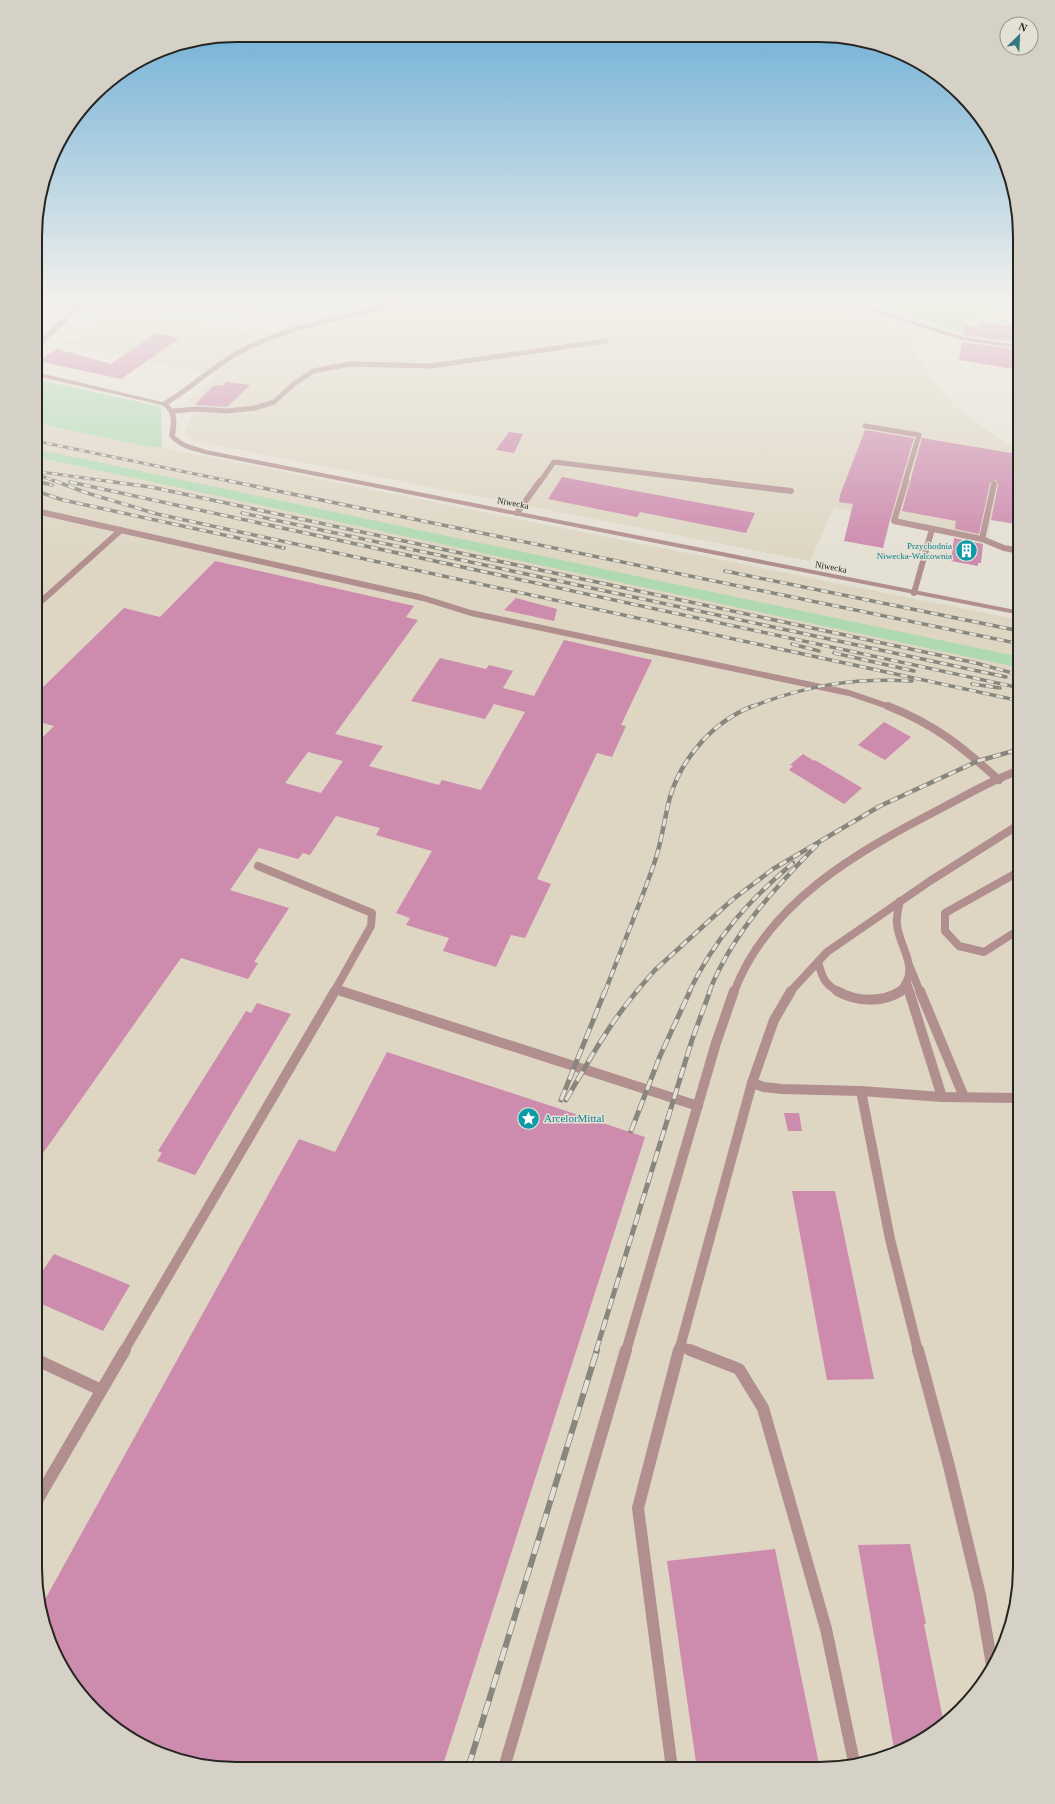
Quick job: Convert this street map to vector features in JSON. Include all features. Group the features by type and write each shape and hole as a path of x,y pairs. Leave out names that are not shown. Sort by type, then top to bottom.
{"street":[{"path":"92,387 164,404 173,411"},
{"name":"Niwecka","path":"173,411 175,417 172,436 177,442 186,447 1013,612"}],"lane":[{"path":"164,404 190,387"},
{"path":"173,411 197,409 227,411 255,408 274,402 290,387"},
{"path":"865,426 919,435 894,522 982,539 1004,548 1013,550"},
{"path":"517,513 554,462 791,491"},
{"path":"982,539 994,484"},
{"path":"42,512 423,598 471,613 850,693 885,704 925,722 953,740 999,780"},
{"path":"914,593 932,529"},
{"path":"42,601 121,530"},
{"path":"506,1762 716,1043 736,987 750,956 768,932 790,908 814,886 853,857 915,821 1013,773"},
{"path":"671,1762 638,1508 680,1346 752,1083 774,1020 790,992 827,952 900,901 1013,830"},
{"path":"42,1492 336,989 371,926 372,913 258,866"},
{"path":"1013,875 945,913 945,931 959,946 984,952 1013,933"},
{"path":"900,901 896,927 910,967 964,1098"},
{"path":"818,962 824,980 837,990 858,998 880,1000 896,995 907,984"},
{"path":"910,967 907,984 942,1097"},
{"path":"336,989 698,1106"},
{"path":"752,1083 764,1088 861,1091 964,1098 1013,1098"},
{"path":"861,1091 890,1239 937,1426 949,1466 980,1595 991,1658"},
{"path":"680,1346 739,1369 763,1408 826,1629 853,1759"},
{"path":"42,1362 102,1390"}],"shaded area":[{"path":"203,387 939,387 953,406 1013,448 1013,489 997,489 988,538 834,508 810,561 194,441 185,432 190,419 199,406 188,400"},
{"name":"ArcelorMittal","path":"42,424 140,445 169,449 1013,619 1013,1581 1003,1630 987,1665 965,1696 947,1714 916,1736 881,1752 832,1762 223,1762 174,1752 139,1736 108,1714 90,1696 68,1665 52,1630 42,1581"}],"green space":[{"path":"42,387 73,387 161,407 162,448 140,445 42,424"},
{"path":"42,450 1013,656 1013,666 42,458"}],"building":[{"path":"212,387 248,387 227,407 195,405"},
{"path":"865,430 914,438 883,548 844,541 853,504 839,502 840,495"},
{"path":"509,432 523,434 514,453 496,450"},
{"path":"922,438 1013,453 1013,524 991,520 998,485 997,481 995,480 990,483 979,534 955,529 956,521 902,511"},
{"path":"562,477 755,513 746,533 640,512 637,517 548,499"},
{"name":"Przychodnia Niwecka-Walcownia","path":"954,538 983,544 981,563 978,563 978,566 951,561"},
{"path":"215,561 414,606 406,617 418,620 335,734 383,746 369,766 439,785 442,780 481,790 525,712 494,704 485,719 411,701 440,658 486,669 489,665 513,671 503,688 534,696 564,640 652,660 621,725 626,726 612,757 597,753 537,879 551,884 525,938 511,935 496,967 443,951 449,938 406,925 410,918 396,913 432,851 376,835 380,828 336,816 310,855 303,853 298,859 259,848 230,890 289,908 254,962 258,963 248,979 181,958 42,1155 42,738 54,726 42,723 42,688 124,608 160,617","holes":["308,752 343,761 321,793 285,783"]},
{"path":"516,598 557,609 554,621 504,610"},
{"path":"884,722 911,737 885,760 858,745"},
{"path":"803,754 862,788 844,804 789,770 793,766 790,765"},
{"path":"257,1003 291,1014 195,1175 157,1161 162,1153 158,1151 246,1011 251,1013"},
{"path":"387,1052 645,1137 444,1762 223,1762 198,1758 174,1752 139,1736 108,1714 90,1696 75,1676 62,1654 52,1630 45,1600 299,1139 335,1152"},
{"path":"784,1113 799,1113 802,1131 788,1131"},
{"path":"792,1191 835,1191 874,1379 827,1380"},
{"path":"54,1254 130,1285 103,1331 42,1304 42,1272"},
{"path":"910,1544 943,1717 916,1736 894,1747 858,1545"},
{"path":"775,1549 819,1762 696,1762 667,1561"}],"railway":[{"path":"42,442 234,482"},
{"path":"42,472 114,482"},
{"path":"42,476 57,482"},
{"path":"55,481 87,493 157,514 1013,699"},
{"path":"106,481 151,487 976,663 1013,673"},
{"path":"229,481 1013,643"},
{"path":"42,482 52,485"},
{"path":"70,482 1013,686"},
{"path":"42,493 63,500 284,548"},
{"path":"242,513 1006,677"},
{"path":"725,571 1013,630"},
{"path":"792,644 819,651"},
{"path":"834,653 914,671"},
{"path":"751,707 772,699 811,688 849,682 890,680 912,681"},
{"path":"972,684 1000,688"},
{"path":"605,992 654,864 675,782 691,755 701,742 725,721 751,707"},
{"path":"636,992 655,970 732,900 773,869 880,806 978,761 1013,751"},
{"path":"709,992 718,971 742,932 785,878 817,845"},
{"path":"689,992 721,937 747,906 793,863"},
{"path":"561,1100 605,991"},
{"path":"566,1100 608,1030 637,991"},
{"path":"631,1131 660,1056 690,991"},
{"path":"596,1351 692,1040 710,991"},
{"path":"470,1762 597,1350"}],"place":[{"name":"Przychodnia Niwecka-Walcownia","path":"967,551"},
{"name":"ArcelorMittal","path":"528,1118"}]}
